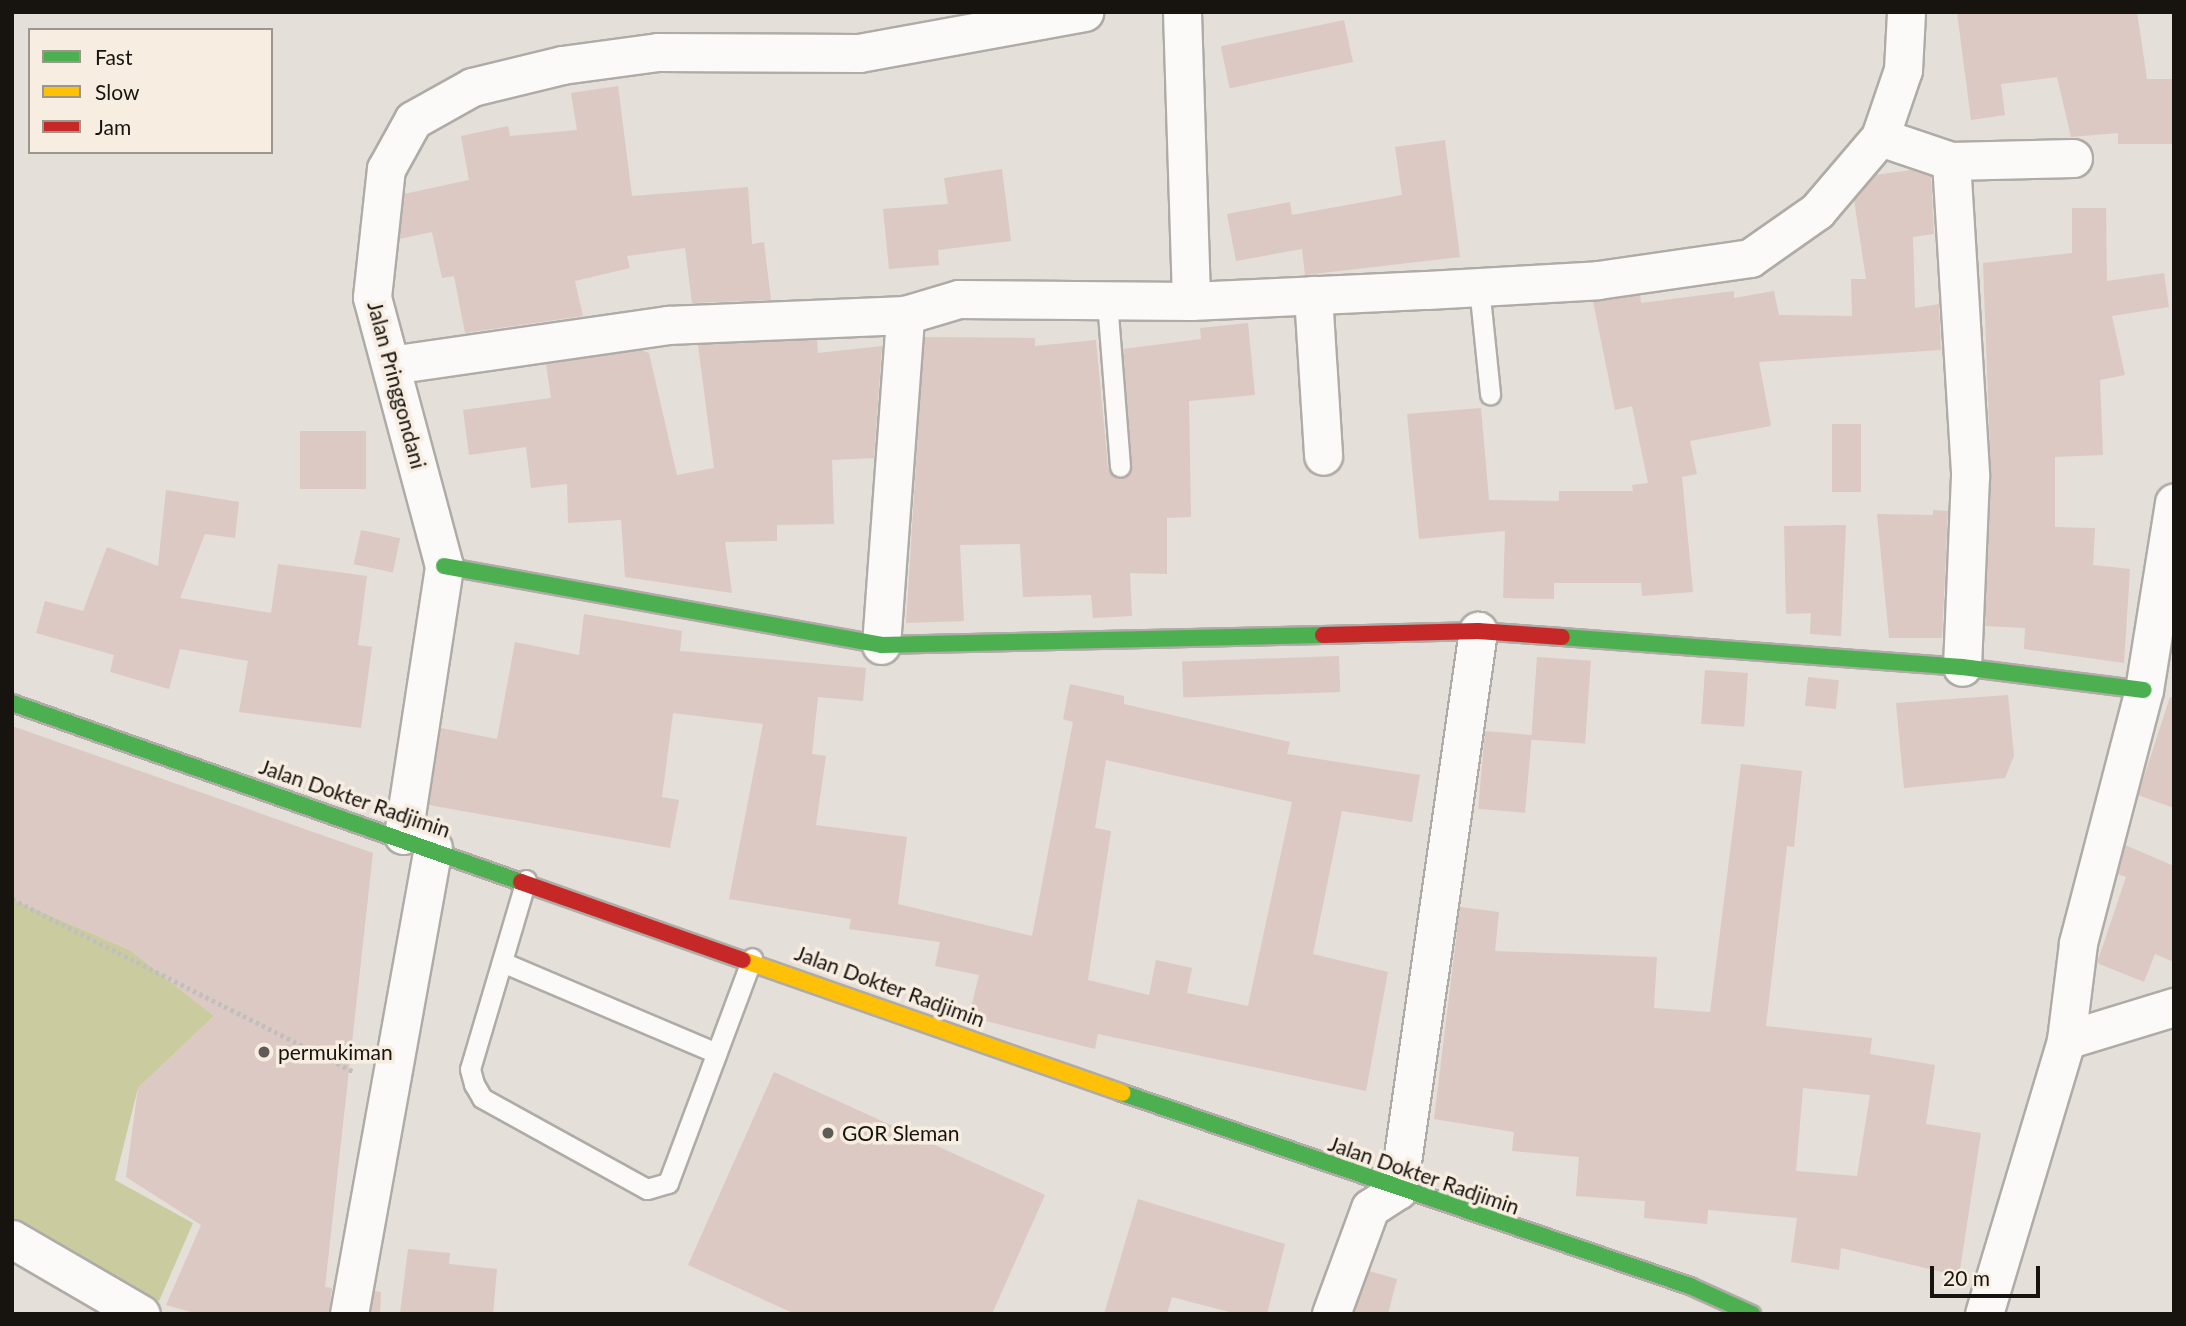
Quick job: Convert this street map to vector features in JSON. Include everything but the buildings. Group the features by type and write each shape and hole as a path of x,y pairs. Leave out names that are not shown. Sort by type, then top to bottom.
{"main road":[{"path":"444,566 881,645 1478,631 1962,667 2144,690"},
{"name":"Jalan Dokter Radjimin","path":"12,703 752,958 1398,1190 1690,1286 1752,1314"}],"street":[{"name":"Jalan Pringgondani","path":"349,1314 389,1088 418,841 444,566 372,297 386,169 413,120 472,87 658,52 859,53 1084,12"},
{"path":"1182,12 1191,301"},
{"path":"391,365 668,325 905,315 958,299 1191,301 1479,287 1598,280 1750,258 1817,211 1880,137 1903,70 1906,12"},
{"path":"1880,137 1951,161 2073,158"},
{"path":"1951,161 1970,476 1962,667"},
{"path":"1312,295 1323,456"},
{"path":"881,645 905,315"},
{"path":"1984,1314 2066,1040 2078,943 2144,690 2174,502"},
{"path":"1331,1314 1370,1208 1398,1190 1478,631"},
{"path":"2066,1040 2174,1007"},
{"path":"12,1239 141,1314"}],"lane":[{"path":"1479,287 1490,394"},
{"path":"1107,301 1120,466"},
{"path":"526,880 470,1069 482,1098 647,1189 668,1183 752,958"},
{"path":"502,962 716,1053"}],"path":[{"path":"12,899 389,1088"}],"green space":[{"path":"12,899 130,950 214,1016 138,1088 115,1180 193,1223 159,1301 12,1226"}],"traffic: fast":[{"path":"444,566 881,645 1323,635"},
{"path":"1562,637 1962,667 2144,690"},
{"path":"12,703 521,882"},
{"path":"1122,1093 1690,1286 1752,1314"}],"traffic: slow":[{"path":"743,960 1122,1093"}],"traffic: jam":[{"path":"1323,635 1478,631 1562,637"},
{"path":"521,882 743,960"}],"place":[{"name":"permukiman","path":"264,1052"},
{"name":"GOR Sleman","path":"828,1133"}]}
